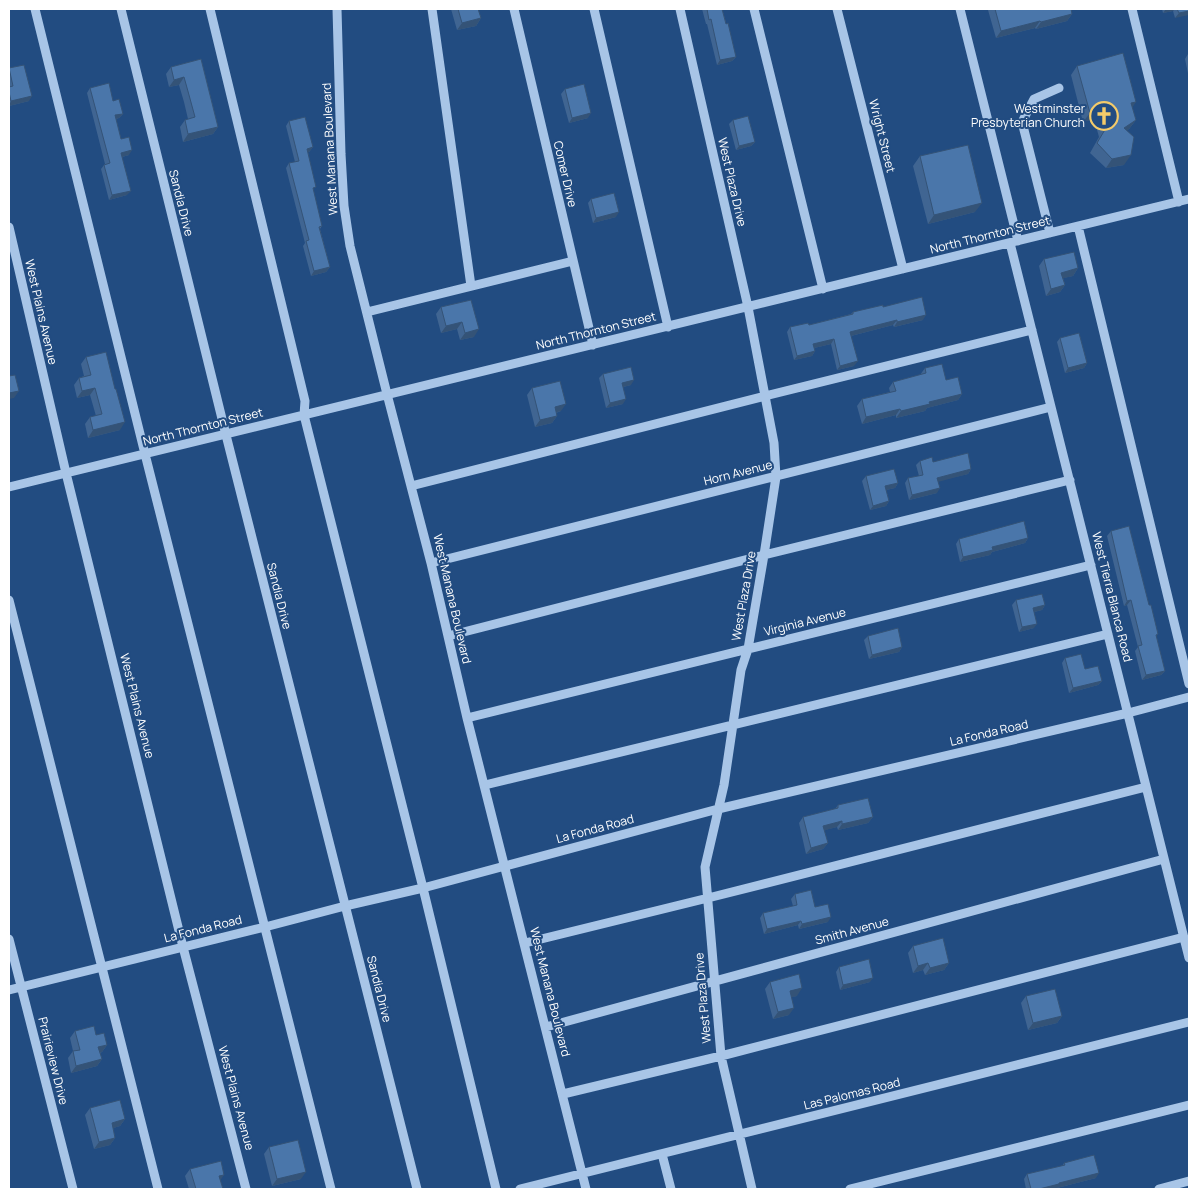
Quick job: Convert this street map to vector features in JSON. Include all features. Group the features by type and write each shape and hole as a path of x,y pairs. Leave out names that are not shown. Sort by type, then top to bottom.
{"street":[{"path":"35,9 145,454 331,1189"},
{"name":"Sandia Drive","path":"121,9 344,906 417,1189"},
{"path":"210,9 304,401 304,415 423,888 496,1189"},
{"name":"West Manana Boulevard","path":"337,9 341,154 344,206 350,246 431,563 467,718 586,1189"},
{"path":"432,9 471,286"},
{"name":"Comer Drive","path":"514,9 593,345"},
{"path":"594,9 668,327"},
{"name":"West Plaza Drive","path":"680,9 748,307 774,443 776,477 764,555 748,649 741,670 724,785 706,867 721,1056 752,1189"},
{"path":"754,9 823,289"},
{"name":"Wright Street","path":"837,9 903,269"},
{"name":"West Tierra Blanca Road","path":"960,9 1014,242 1032,330 1189,958"},
{"path":"1132,9 1179,202"},
{"path":"1050,233 1022,122 1034,99 1059,88"},
{"name":"North Thornton Street","path":"9,487 1189,199"},
{"path":"1078,226 1189,684"},
{"name":"West Plains Avenue","path":"9,227 66,473 183,947 246,1189"},
{"path":"366,312 573,261"},
{"path":"411,486 1032,330"},
{"name":"Horn Avenue","path":"431,563 1051,407"},
{"path":"448,636 764,555 1070,480"},
{"name":"Virginia Avenue","path":"467,718 1091,565"},
{"path":"9,600 158,1189"},
{"path":"485,785 1108,634"},
{"name":"La Fonda Road","path":"9,990 423,888 718,809 1189,697"},
{"path":"525,943 1146,787"},
{"name":"Smith Avenue","path":"546,1027 1164,859"},
{"path":"563,1094 721,1056 1184,937"},
{"name":"Prairieview Drive","path":"9,939 73,1189"},
{"name":"Las Palomas Road","path":"520,1189 1189,1022"},
{"path":"850,1189 1189,1105"},
{"path":"662,1154 671,1189"},
{"path":"1159,1189 1189,1181"}],"building":[{"path":"458,9 478,9 481,18 462,23"},
{"path":"707,9 722,9 726,24 728,23 736,57 720,60"},
{"path":"995,9 1071,9 1072,14 1001,31"},
{"path":"1177,9 1189,9 1189,11 1179,13"},
{"name":"Westminster Presbyterian Church","path":"1123,53 1136,102 1131,103 1136,120 1124,128 1134,137 1131,155 1112,159 1097,143 1106,128 1101,110 1090,113 1077,66"},
{"path":"201,59 218,127 188,134 185,120 195,117 184,77 174,80 171,67"},
{"path":"24,65 32,96 11,101 9,87 13,86 9,68"},
{"path":"109,83 113,101 119,99 123,114 115,115 121,139 129,137 132,150 121,153 131,191 112,195 104,165 110,163 90,88"},
{"path":"584,84 591,113 572,118 565,89"},
{"path":"748,116 755,142 739,146 733,120"},
{"path":"305,117 313,147 307,149 316,187 313,188 322,226 319,227 330,267 314,271 306,241 309,240 289,163 299,161 289,121"},
{"path":"968,145 982,203 934,215 920,156"},
{"path":"614,193 619,212 596,218 591,199"},
{"path":"1074,252 1078,268 1061,273 1065,285 1051,289 1044,259"},
{"path":"922,297 926,315 850,332 858,361 840,366 834,339 813,344 815,351 797,356 790,327 808,323 809,325 853,314 853,312"},
{"path":"471,300 479,329 465,333 462,322 446,326 441,307"},
{"path":"1079,333 1087,363 1068,368 1060,338"},
{"path":"106,352 125,422 93,430 90,417 102,414 95,388 82,391 79,378 91,375 86,357"},
{"path":"942,364 946,380 958,377 962,394 901,411 900,409 866,417 862,399 896,391 893,382 926,373 925,368"},
{"path":"631,367 634,380 622,383 626,399 610,403 603,374"},
{"path":"15,375 19,391 9,393 9,376"},
{"path":"560,381 566,404 555,407 557,416 540,420 532,388"},
{"path":"968,453 971,469 937,478 940,488 912,495 908,478 923,475 920,461 932,457 933,462"},
{"path":"894,469 898,483 885,486 889,501 873,506 866,476"},
{"path":"1024,521 1028,538 992,547 993,550 963,557 959,539"},
{"path":"1129,526 1149,605 1151,605 1165,671 1146,675 1138,646 1142,645 1131,600 1127,601 1111,531"},
{"path":"1042,594 1045,605 1033,608 1037,624 1022,627 1016,600"},
{"path":"898,628 902,647 872,655 868,636"},
{"path":"1081,654 1085,669 1098,666 1102,681 1073,688 1065,658"},
{"path":"868,798 873,817 842,824 842,821 823,826 828,843 811,848 803,817 838,808 838,805"},
{"path":"811,890 815,907 828,904 831,917 802,924 801,921 767,929 763,913 797,905 795,894"},
{"path":"943,938 949,963 930,968 928,963 918,966 913,946"},
{"path":"869,959 873,978 843,985 839,967"},
{"path":"799,974 802,988 790,991 794,1008 778,1012 770,982"},
{"path":"1055,989 1062,1016 1033,1023 1026,996"},
{"path":"94,1026 96,1035 104,1033 107,1045 98,1047 102,1059 76,1066 73,1051 80,1050 75,1031"},
{"path":"120,1100 125,1119 112,1123 115,1138 99,1142 90,1108"},
{"path":"298,1140 306,1172 277,1179 269,1147"},
{"path":"1094,1155 1099,1173 1039,1189 1031,1189 1027,1174 1065,1165 1064,1163"},
{"path":"221,1161 224,1175 219,1176 223,1189 196,1189 190,1169"}],"place":[{"name":"Westminster Presbyterian Church","path":"1104,116"}]}
